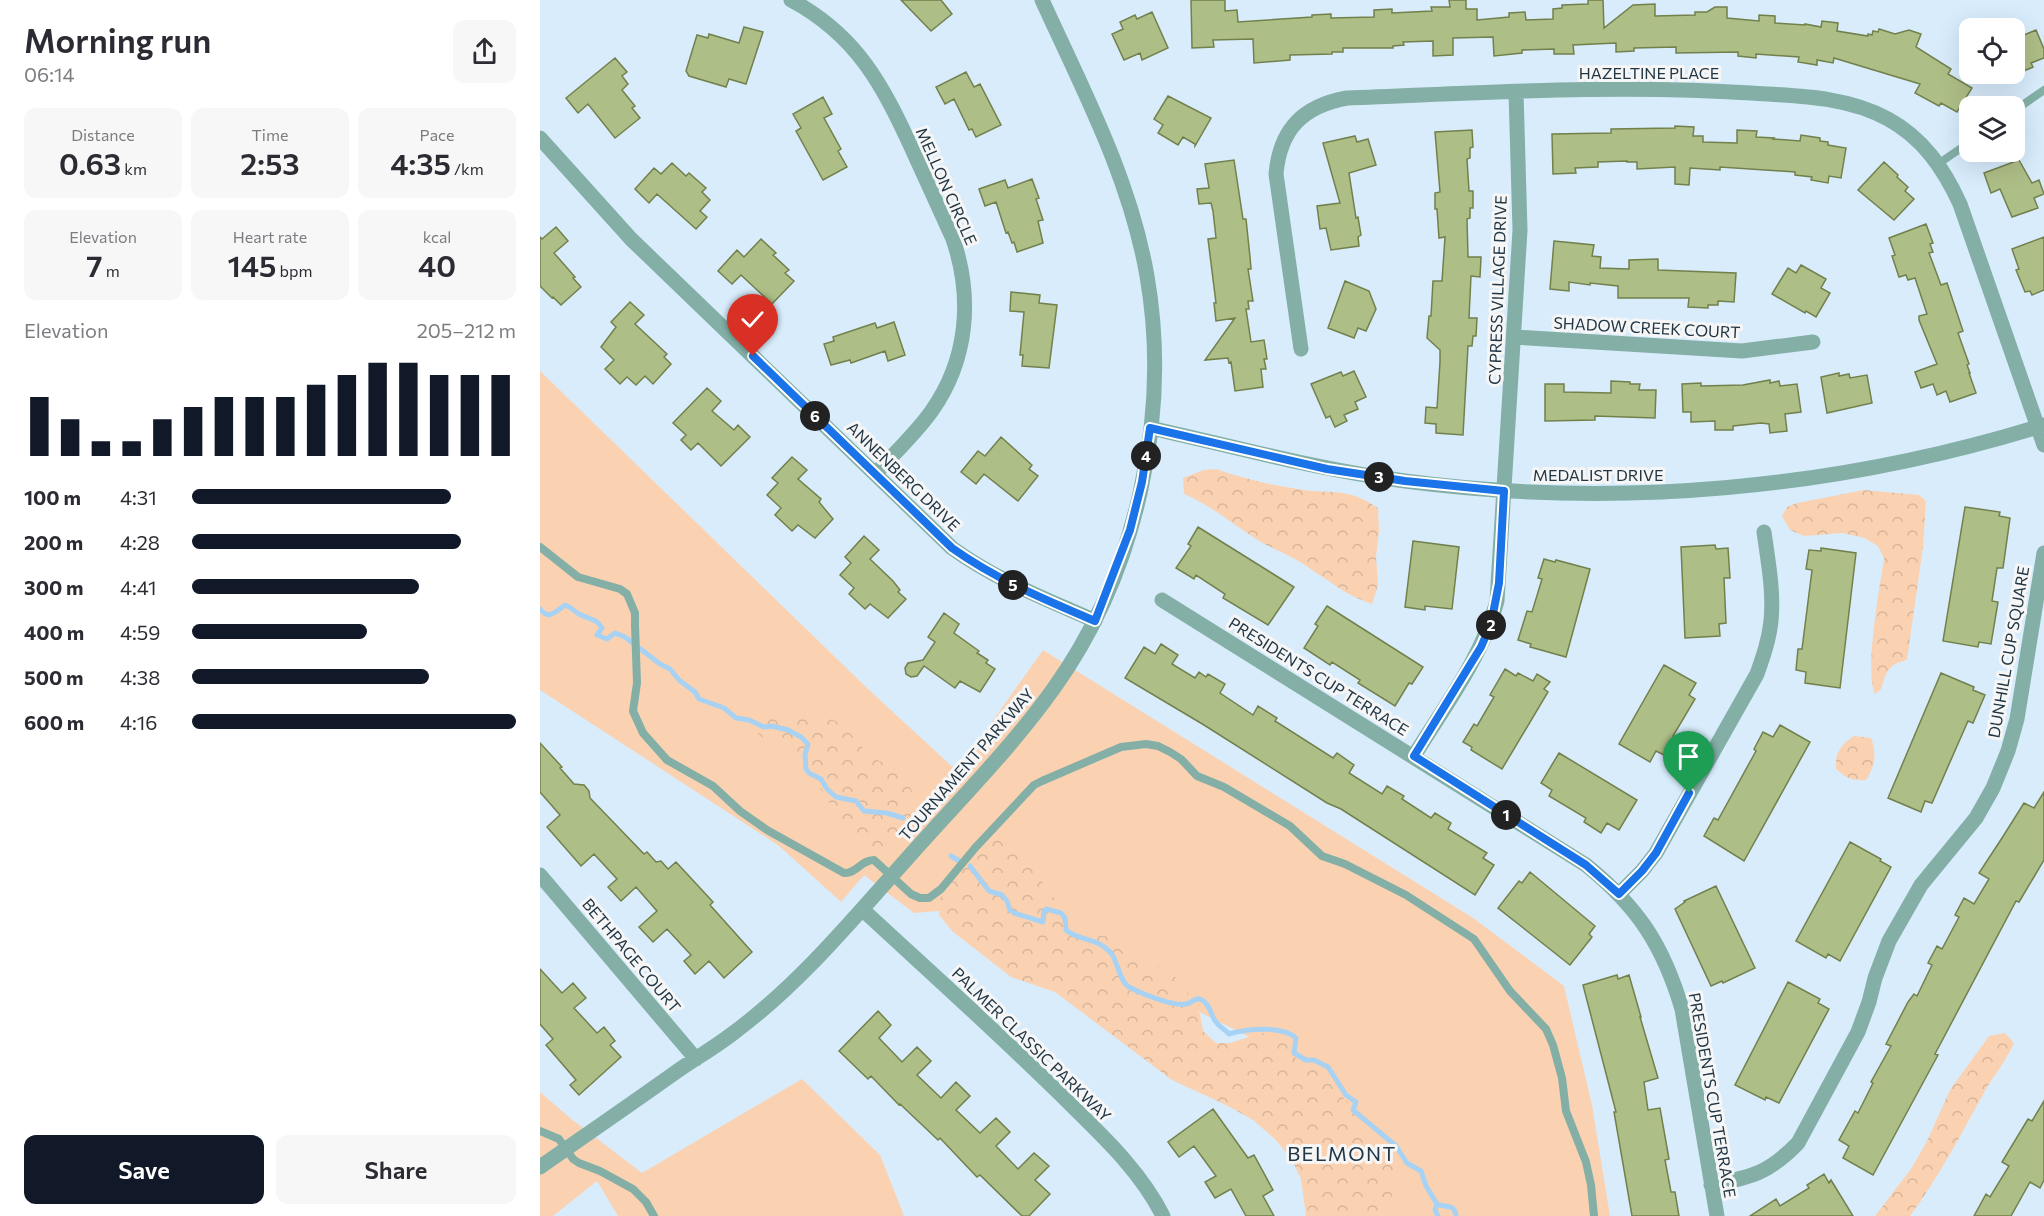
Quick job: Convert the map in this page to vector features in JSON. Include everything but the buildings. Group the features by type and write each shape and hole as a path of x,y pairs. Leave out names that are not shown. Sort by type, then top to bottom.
{"street":[{"name":"MELLON CIRCLE","path":"791,0 823,20 848,43 870,68 882,87 953,239 963,278 966,314 962,342 954,369 944,391 917,429 875,474"},
{"name":"TOURNAMENT PARKWAY","path":"540,1167 737,1031 812,963 988,770 1028,722 1056,686 1095,621 1130,530 1142,482 1154,381 1153,327 1138,231 1125,187 1042,0"},
{"name":"HAZELTINE PLACE","path":"1301,349 1276,174 1278,154 1290,130 1313,109 1347,98 1626,88 1787,95 1843,102 1866,109 1912,135 1932,155 1948,178 1960,204 2041,427"},
{"name":"CYPRESS VILLAGE DRIVE","path":"1414,756 1481,647 1491,624 1499,583 1520,230 1515,92"},
{"name":"ANNENBERG DRIVE","path":"540,138 631,239 952,548 981,568 1009,583 1095,621"},
{"name":"SHADOW CREEK COURT","path":"1514,337 1742,351 1814,342"},
{"name":"MEDALIST DRIVE","path":"1150,428 1327,469 1405,481 1504,491 1581,494 1659,492 1769,483 1892,464 1964,448 2041,427"},
{"path":"2041,427 2044,445"},
{"path":"1619,894 1656,853 1757,674 1767,647 1772,619 1764,532"},
{"name":"DUNHILL CUP SQUARE","path":"1711,1185 1751,1177 1783,1158 1798,1143 1858,1032 1889,941 1921,885 1976,818 1993,788 2008,751 2017,719 2044,553"},
{"name":"PRESIDENTS CUP TERRACE","path":"1162,600 1586,865 1619,894 1659,947 1673,978 1682,1009 1717,1216"},
{"name":"BETHPAGE COURT","path":"540,875 696,1059"},
{"name":"PALMER CLASSIC PARKWAY","path":"862,910 993,1028 1133,1167 1155,1198 1163,1216"}],"lane":[{"path":"2025,103 2044,90"},
{"path":"1938,164 1959,150"},
{"path":"540,547 578,577 620,589 627,594 634,613 635,625 637,683 633,711 643,733 667,760 713,786 740,811 767,830 844,873 853,872 867,860 874,860 911,894 920,898 929,898 941,889 975,848 1034,785 1121,747 1146,744 1164,749 1181,759 1197,776 1224,787 1290,826 1322,856 1345,864 1406,895 1474,939 1510,991 1546,1029 1562,1078 1566,1111 1586,1162 1594,1216"},
{"path":"540,1131 559,1139 573,1159 579,1163 600,1171 633,1189 646,1202 654,1216"}],"green space":[{"path":"540,371 868,689 957,771 1043,650 1473,918 1564,986 1592,1105 1610,1216 1359,1216 1252,1038 985,907 914,913 864,875 841,902 778,845 540,690"},
{"path":"1216,469 1277,485 1347,494 1367,501 1378,508 1379,531 1376,557 1378,585 1372,604 1348,593 1300,562 1259,541 1213,510 1184,494 1183,478 1204,470"},
{"path":"1864,490 1919,495 1926,501 1923,547 1907,660 1892,667 1881,689 1875,694 1872,683 1872,648 1884,558 1878,546 1864,538 1843,533 1804,536 1790,530 1782,516 1787,507 1797,503"},
{"path":"791,712 818,714 843,724 866,752 879,761 896,767 908,782 917,803 913,820 898,838 876,852 857,847 797,751 764,739 752,728 758,718 776,718"},
{"path":"1854,736 1871,738 1873,744 1874,760 1866,780 1850,778 1836,769 1839,750"},
{"path":"1007,834 1015,838 1057,902 1064,918 1073,927 1088,933 1114,938 1132,946 1163,971 1177,978 1187,989 1191,1004 1200,1014 1203,1031 1216,1043 1230,1043 1261,1033 1273,1036 1286,1044 1295,1057 1310,1068 1329,1077 1342,1097 1354,1108 1373,1141 1387,1155 1395,1169 1396,1183 1387,1212 1389,1216 1306,1216 1301,1179 1292,1160 1275,1139 1253,1120 1172,1080 1055,992 1011,977 952,931 939,915 941,897 958,874 986,844 997,835"},
{"path":"2005,1033 2014,1043 2011,1050 1921,1201 1910,1216 1875,1216 1911,1169 1927,1141 1950,1090 1989,1036"},
{"path":"802,1079 880,1155 904,1216 618,1216 597,1181 553,1216 540,1216 540,1092 642,1173"}],"waterway":[{"path":"540,609 549,615 565,605 600,625 602,628 597,635 607,639 615,633 625,637 670,669 679,680 695,692 699,699 724,708 736,718 749,720 764,727 772,726 788,730 801,737 808,744 805,755 806,769 821,779 836,797 856,801 864,811 887,813 903,818"},
{"path":"951,856 961,862"},
{"path":"970,866 989,891 1002,895 1014,913 1043,922 1046,909 1061,913 1065,918 1066,930 1071,934 1100,944 1110,952 1123,980 1129,987 1166,1002 1186,1004 1200,999 1207,1004 1216,1022 1229,1034 1273,1030 1282,1031 1296,1038 1294,1053 1306,1060 1314,1060 1328,1067 1346,1095 1356,1102 1353,1110 1396,1146 1407,1163 1421,1171 1426,1186 1437,1204 1454,1209 1456,1216"},
{"path":"1437,1204 1435,1210 1438,1216"}],"district":[{"name":"BELMONT","path":"1342,1153"}],"route":[{"path":"753,356 952,548 981,568 1009,583 1095,621 1130,530 1142,482 1150,428 1327,469 1405,481 1504,491 1499,583 1491,624 1481,647 1414,756 1586,865 1619,894 1656,853 1689,793"}]}
